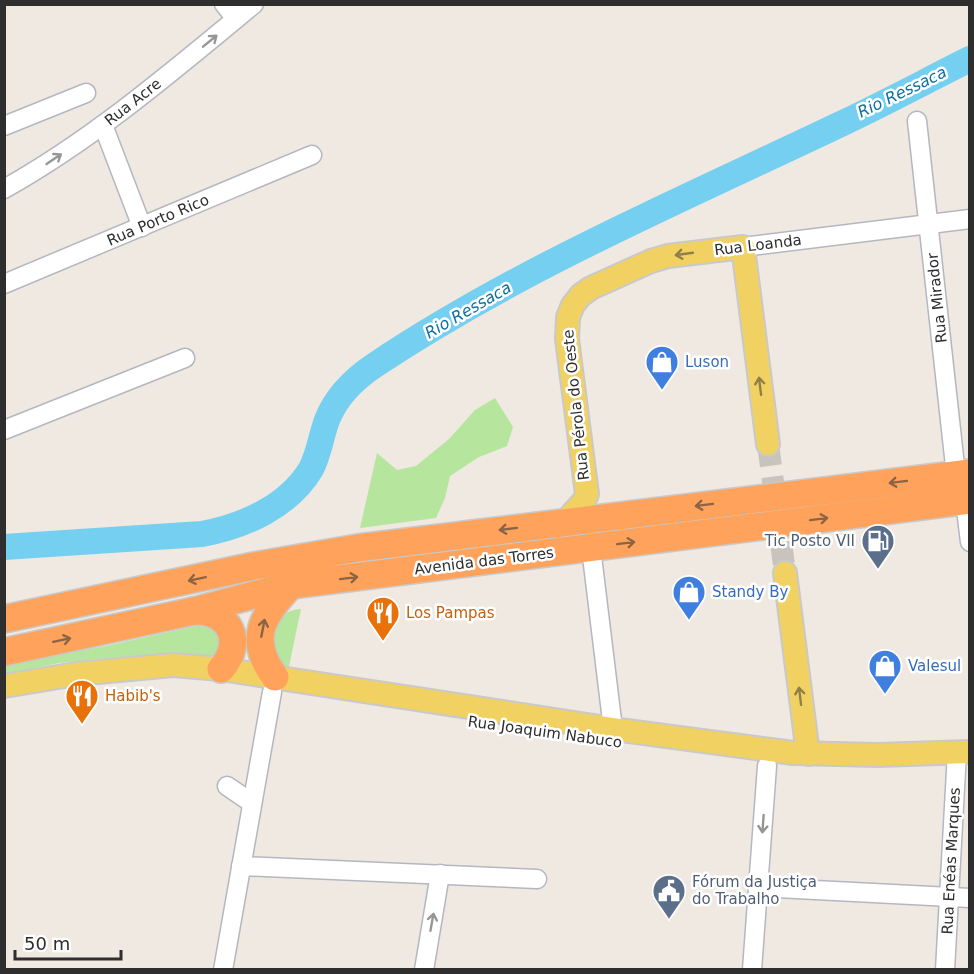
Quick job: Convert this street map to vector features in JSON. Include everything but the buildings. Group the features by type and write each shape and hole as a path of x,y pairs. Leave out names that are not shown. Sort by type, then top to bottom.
{"highway":[{"name":"Avenida das Torres","path":"6,618 308,556 566,521 963,474"},
{"name":"Avenida das Torres","path":"4,652 194,611 291,585 967,501"},
{"path":"274,685 263,656 261,630 271,606 291,585"},
{"path":"194,611 215,614 224,620 230,629 233,640 232,650 220,676"}],"main road":[{"name":"Rua Loanda","path":"568,317 573,305 586,291 651,261 684,253 743,247"},
{"path":"743,247 768,444"},
{"name":"Rua Pérola do Oeste","path":"566,521 584,501 587,494 567,339 568,317"},
{"path":"785,573 808,754"},
{"name":"Rua Joaquim Nabuco","path":"4,686 76,674 173,665 274,685 869,771 963,760"},
{"name":"Rua Joaquim Nabuco","path":"274,685 613,729 768,758 808,754 963,760"}],"street":[{"path":"224,4 236,19"},
{"name":"Rua Acre","path":"4,189 48,163 103,125 254,4"},
{"path":"4,126 86,93"},
{"name":"Rua Mirador","path":"917,122 963,474"},
{"path":"103,125 142,227"},
{"name":"Rua Porto Rico","path":"4,284 312,155"},
{"name":"Rua Loanda","path":"743,247 969,219"},
{"path":"4,430 185,358"},
{"path":"967,501 969,542"},
{"path":"591,548 613,729"},
{"path":"223,969 274,685"},
{"path":"752,969 768,758"},
{"name":"Rua Enéas Marques","path":"945,969 949,897 963,760"},
{"path":"227,786 252,803"},
{"path":"241,866 537,879"},
{"path":"424,969 440,874"},
{"path":"758,887 969,898"}],"green space":[{"path":"495,398 513,427 507,446 479,457 450,476 445,498 436,518 360,528 377,453 397,470 416,466 449,439 475,410"},
{"path":"301,609 288,671 279,665 270,632 282,616 290,611"},
{"path":"200,625 209,626 219,634 220,646 213,657 106,658 59,663 5,674 5,663 106,646"}],"waterway":[{"name":"Rio Ressaca","path":"4,547 202,534 234,526 264,513 290,494 311,469 327,420 335,404 353,382 375,365 488,296 546,265 861,114 970,59"}],"tunnel":[{"path":"768,444 785,573"}],"place":[{"name":"Luson","path":"662,391"},
{"name":"Tic Posto VII","path":"878,570"},
{"name":"Standy By","path":"689,621"},
{"name":"Los Pampas","path":"383,642"},
{"name":"Valesul","path":"885,695"},
{"name":"Habib's","path":"82,725"},
{"name":"Fórum da Justiça do Trabalho","path":"669,920"}]}
